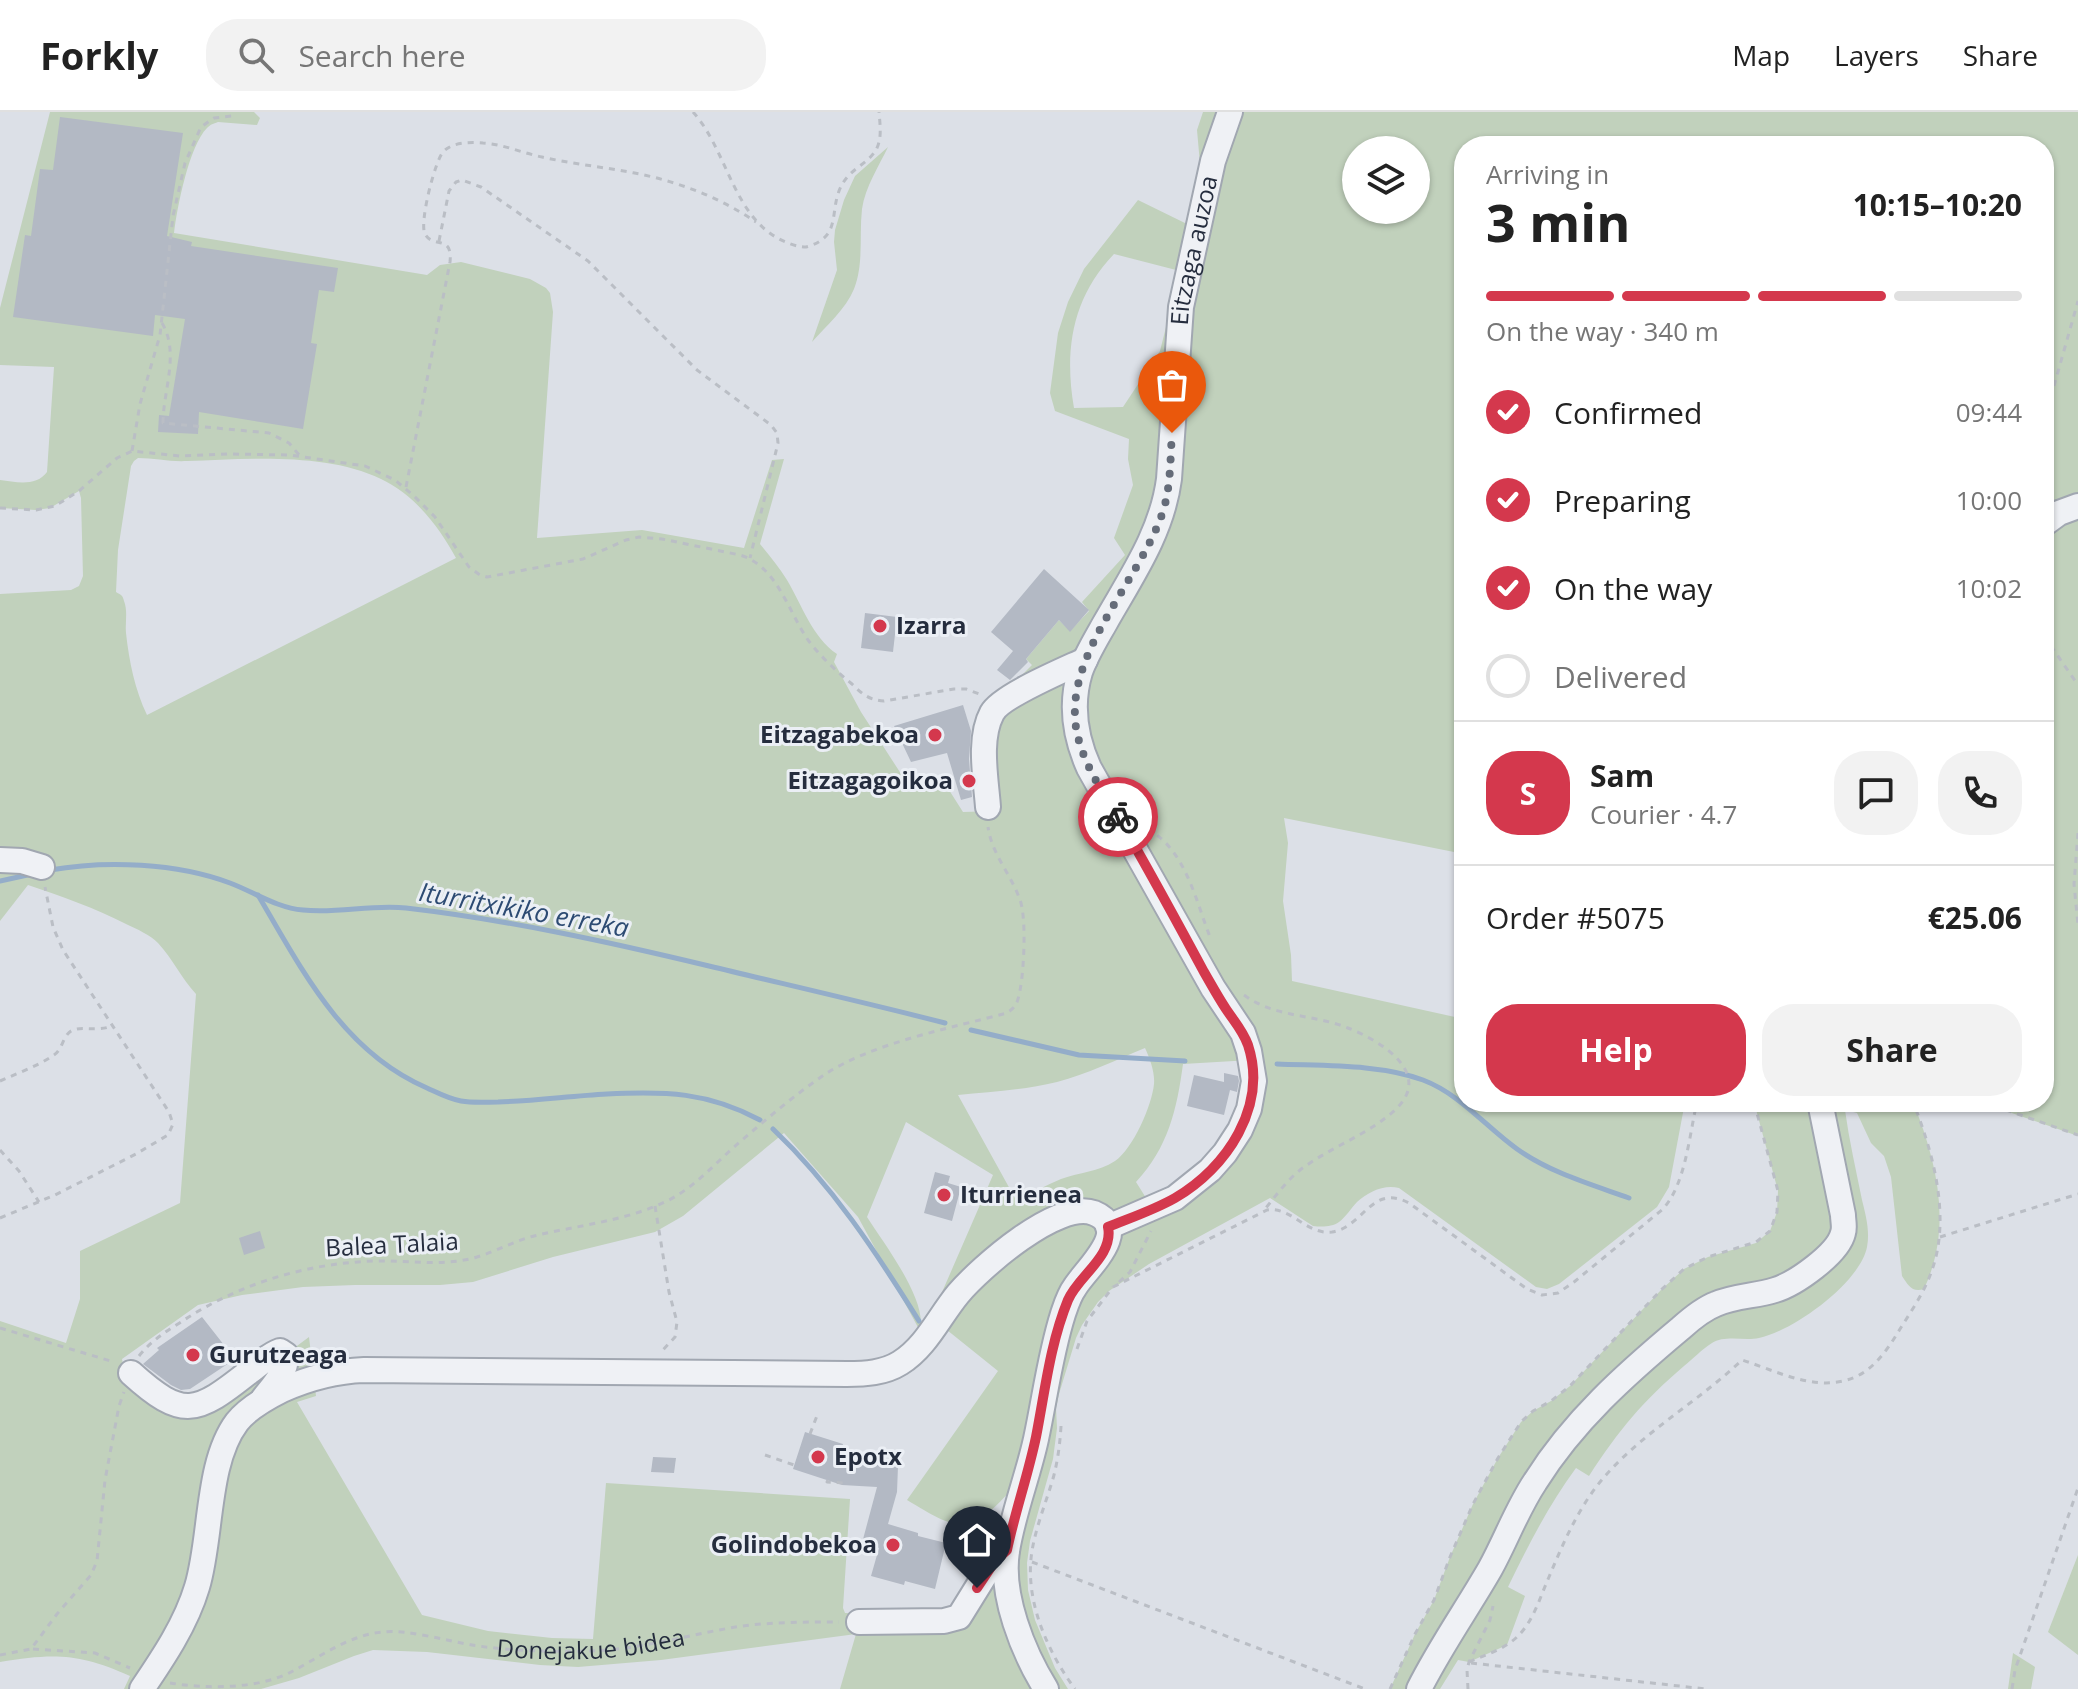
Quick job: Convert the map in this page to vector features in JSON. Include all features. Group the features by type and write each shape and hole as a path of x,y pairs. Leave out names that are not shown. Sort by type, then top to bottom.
{"street":[{"name":"Eitzaga auzoa","path":"1108,1227 1160,1206 1197,1182 1225,1153 1240,1130 1253,1089 1254,1072 1243,1033 1213,988 1089,768 1078,739 1075,710 1078,682 1085,660 1144,555 1165,506 1181,307 1215,154 1230,112"},
{"path":"2054,517 2078,506"},
{"path":"988,807 984,761 992,713 1000,704 1041,680 1085,660"},
{"path":"0,860 22,861 42,867"},
{"path":"1419,1689 1450,1632 1502,1549 1532,1486 1555,1451 1591,1409 1704,1310 1724,1301 1784,1287 1814,1267 1838,1244 1844,1231 1843,1215 1822,1112"},
{"path":"146,1683 180,1628 198,1587 218,1469 227,1441 238,1421 276,1393 312,1378 343,1371 855,1374 884,1371 909,1357 969,1282 1005,1250 1035,1229 1065,1214 1083,1211 1100,1217 1108,1227 1109,1236 1107,1244 1073,1290 1061,1322 1048,1370 1033,1451 1007,1550 1007,1575 1015,1620 1031,1663 1046,1689"},
{"path":"131,1373 164,1400 193,1406 213,1398 280,1351 286,1355 286,1363 262,1401"},
{"path":"859,1622 955,1619 990,1567 1007,1550"}],"path":[{"path":"693,112 756,222"},
{"path":"406,488 451,255 448,246 429,238 424,229 437,165 445,149 472,142 495,144 539,157 659,178 727,204 769,234 795,246 805,247 826,236 841,185 878,146 879,112"},
{"path":"132,451 140,404 157,344 171,230 185,163 201,127 214,118 232,116"},
{"path":"439,241 452,185 462,180 481,187 588,261 697,370 773,427 778,437 777,452 750,558"},
{"path":"2054,386 2078,301"},
{"path":"161,321 169,338 170,357 163,423 269,433 289,443 300,456"},
{"path":"0,508 36,510 55,506 79,491 117,458 132,451 180,456 300,456 365,466 406,488 435,517 469,567 480,575 487,577 583,559 622,541 639,537 750,558 767,571 818,652 865,697 884,701 960,688 1000,704"},
{"path":"2054,650 2078,685"},
{"name":"Balea Talaia","path":"31,1649 91,1575 97,1561 105,1480 119,1406 131,1373 145,1349 161,1334 219,1300 299,1271 339,1264 455,1262 531,1237 655,1206 698,1181 799,1094 844,1063 940,1030 1007,1013 1017,1003 1021,987 1022,906 992,845 988,807"},
{"path":"1123,826 1151,831 1178,859 1214,945"},
{"path":"2078,833 2074,884 2078,925"},
{"path":"0,1218 136,1154 168,1135 173,1124 169,1112 58,940 42,867"},
{"path":"1240,991 1273,1011 1325,1021 1357,1032 1394,1055 1404,1066 1408,1081 1406,1096 1395,1110 1298,1171 1262,1211"},
{"path":"0,1081 53,1055 62,1047 70,1031 101,1030 112,1026"},
{"path":"1113,1287 1262,1211 1277,1209 1314,1230 1328,1232 1348,1226 1380,1200 1396,1197 1409,1203 1527,1289 1551,1296 1574,1282 1670,1201 1683,1168 1695,1112"},
{"path":"1469,1662 1507,1645 1521,1633 1538,1604 1570,1532 1605,1476 1652,1431 1742,1360 1820,1383 1855,1378 1875,1365 1924,1289 1936,1260 1939,1237 1936,1177 1917,1112"},
{"path":"2012,1112 2078,1135"},
{"path":"0,1150 19,1171 39,1202"},
{"path":"1939,1237 2078,1194"},
{"path":"647,1373 656,1357 675,1337 677,1322 655,1206"},
{"path":"1073,1358 1087,1321 1113,1287 1130,1272 1160,1206"},
{"path":"0,1328 114,1362 131,1373"},
{"path":"810,1434 818,1413"},
{"path":"1062,1424 1057,1462 1031,1562 1033,1595 1043,1631 1057,1663 1075,1689"},
{"path":"765,1455 794,1465"},
{"path":"828,1480 845,1483"},
{"path":"2012,1689 2015,1670 2078,1488"},
{"path":"1031,1562 1365,1689"},
{"path":"1468,1689 1469,1662 1490,1620 1494,1598"},
{"name":"Donejakue bidea","path":"31,1649 95,1653 146,1683 201,1688 265,1682 290,1673 338,1646 383,1631 491,1647 600,1651 744,1626 859,1622"},
{"path":"0,1655 31,1649"},
{"path":"1469,1662 1706,1689"}],"green space":[{"path":"50,112 254,112 260,118 257,125 218,122 208,127 201,137 185,178 174,233 427,275 440,265 461,262 530,279 546,288 550,293 553,312 537,538 642,530 744,548 772,460 784,459 760,544 787,580 814,630 837,654 834,662 861,712 905,780 942,779 963,812 997,811 995,725 1008,689 1032,665 1026,659 1059,620 1070,631 1089,611 1082,602 1125,555 1114,538 1133,485 1128,459 1129,439 1055,411 1050,393 1058,333 1068,302 1084,269 1138,200 1189,225 1201,175 1197,130 1203,112 2078,112 2078,1136 2009,1112 2054,1112 2054,136 1454,136 1454,852 1284,818 1288,843 1283,901 1292,981 1454,1017 1454,1112 1683,1112 1669,1187 1657,1207 1559,1284 1547,1289 1536,1287 1399,1188 1388,1187 1371,1192 1339,1222 1327,1226 1313,1226 1270,1198 1149,1264 1109,1291 1082,1325 1059,1394 1053,1459 1030,1541 1027,1563 1028,1590 1035,1620 1055,1668 1068,1689 840,1689 856,1634 661,1660 578,1667 427,1652 373,1650 261,1689 124,1689 130,1676 81,1659 51,1656 0,1662 0,1321 66,1343 80,1299 80,1251 180,1203 196,994 151,937 65,898 28,885 0,921 0,594 71,590 79,586 83,576 79,491 50,508 0,508 0,480 32,482 47,472 54,367 0,365 0,308","holes":["1114,254 1180,271 1160,351 1123,407 1074,408 1070,366 1074,326 1089,288","138,458 181,461 286,459 359,470 393,486 415,503 434,524 456,558 147,715 131,665 125,605 122,596 116,592 118,550 131,466","1145,1048 1154,1084 1146,1114 1122,1155 1109,1165 1061,1179 1016,1200 958,1095 1057,1082","1251,1060 1225,1153 1153,1209 1136,1182 1156,1156 1169,1127 1183,1064","906,1122 993,1175 936,1306 947,1330 998,1371 907,1500 939,1518 962,1524 985,1515 1012,1489 1004,1534 948,1617 845,1613 850,1499 606,1483 593,1639 488,1631 422,1615 297,1402 316,1396 309,1337 205,1414 125,1376 122,1359 198,1305 242,1295 303,1287 473,1282 553,1257 655,1232 683,1216 784,1133 858,1217 920,1331 921,1318 911,1288 867,1217"]},
{"path":"888,147 864,201 859,270 854,289 841,310 812,342 837,270 835,230 844,200 855,176"},
{"path":"1757,1112 1845,1112 1868,1235 1862,1261 1852,1275 1839,1290 1806,1316 1773,1334 1759,1338 1722,1339 1708,1345 1643,1404 1589,1476 1576,1468 1547,1512 1508,1587 1525,1596 1507,1645 1469,1662 1458,1660 1440,1689 1390,1689 1434,1600 1473,1504 1521,1422 1570,1386 1684,1269 1708,1257 1756,1243 1770,1231 1777,1212 1778,1191"},
{"path":"1853,1112 1917,1112 1922,1125 1935,1171 1940,1218 1933,1266 1924,1289 1913,1289 1902,1276 1891,1177 1884,1156 1871,1143 1857,1113"},
{"path":"2078,1555 2078,1655 2048,1632"},
{"path":"2013,1653 2035,1667 2031,1689 2008,1689"}],"building":[{"path":"60,117 183,133 167,236 192,242 191,246 338,268 334,292 319,290 311,343 317,344 303,429 199,412 198,434 158,432 159,415 169,416 185,319 155,315 153,336 13,317 25,235 31,236 40,169 53,170"},
{"path":"1044,569 1089,610 1070,632 1059,620 1026,659 1028,662 1010,680 997,670 1013,651 991,632"},
{"name":"Izarra","path":"865,613 897,617 893,652 861,648"},
{"name":"Eitzagabekoa","path":"963,705 971,731 969,759 972,797 961,800 947,753 911,762 894,726"},
{"path":"1224,1073 1238,1076 1239,1081 1237,1092 1230,1090 1224,1115 1187,1106 1194,1075 1224,1082"},
{"name":"Iturrienea","path":"935,1172 950,1176 948,1183 961,1187 952,1221 924,1213"},
{"path":"260,1231 265,1248 244,1255 239,1238"},
{"name":"Gurutzeaga","path":"202,1317 235,1359 190,1389 181,1390 143,1364 159,1350 157,1348"},
{"path":"805,1432 843,1444 838,1462 898,1466 897,1492 888,1524 946,1543 935,1589 871,1576 879,1548 862,1543 877,1487 842,1485 793,1469"},
{"path":"653,1457 676,1458 674,1473 651,1472"}],"waterway":[{"name":"Iturritxikiko erreka","path":"50,870 118,864 165,867 209,876 293,909 329,911 393,907 483,919 634,948 945,1023"},
{"name":"Iturritxikiko erreka","path":"0,881 32,874"},
{"path":"258,895 309,980 348,1031 397,1072 439,1094 466,1102 607,1094 686,1095 722,1104 760,1120"},
{"name":"Iturritxikiko erreka","path":"971,1030 1079,1055 1185,1061"},
{"name":"Iturritxikiko erreka","path":"1277,1064 1389,1071 1423,1080 1454,1097"},
{"name":"Iturritxikiko erreka","path":"1473,1112 1543,1165 1629,1198"},
{"path":"773,1129 834,1196 919,1321"}],"way so far":[{"path":"1118,817 1081,749 1075,724 1076,696 1081,669 1092,645 1148,547 1165,506 1172,433"}],"place":[{"name":"Izarra","path":"880,626"},
{"name":"Eitzagabekoa","path":"935,735"},
{"name":"Eitzagagoikoa","path":"969,781"},
{"name":"Iturrienea","path":"944,1195"},
{"name":"Gurutzeaga","path":"193,1355"},
{"name":"Epotx","path":"818,1457"},
{"name":"Golindobekoa","path":"893,1545"}],"route":[{"path":"977,1588 985,1573 1007,1550 1033,1451 1054,1346 1073,1290 1103,1252 1108,1240 1108,1227 1175,1198 1210,1170 1240,1130 1253,1089 1254,1072 1243,1033 1213,988 1118,817"}]}
